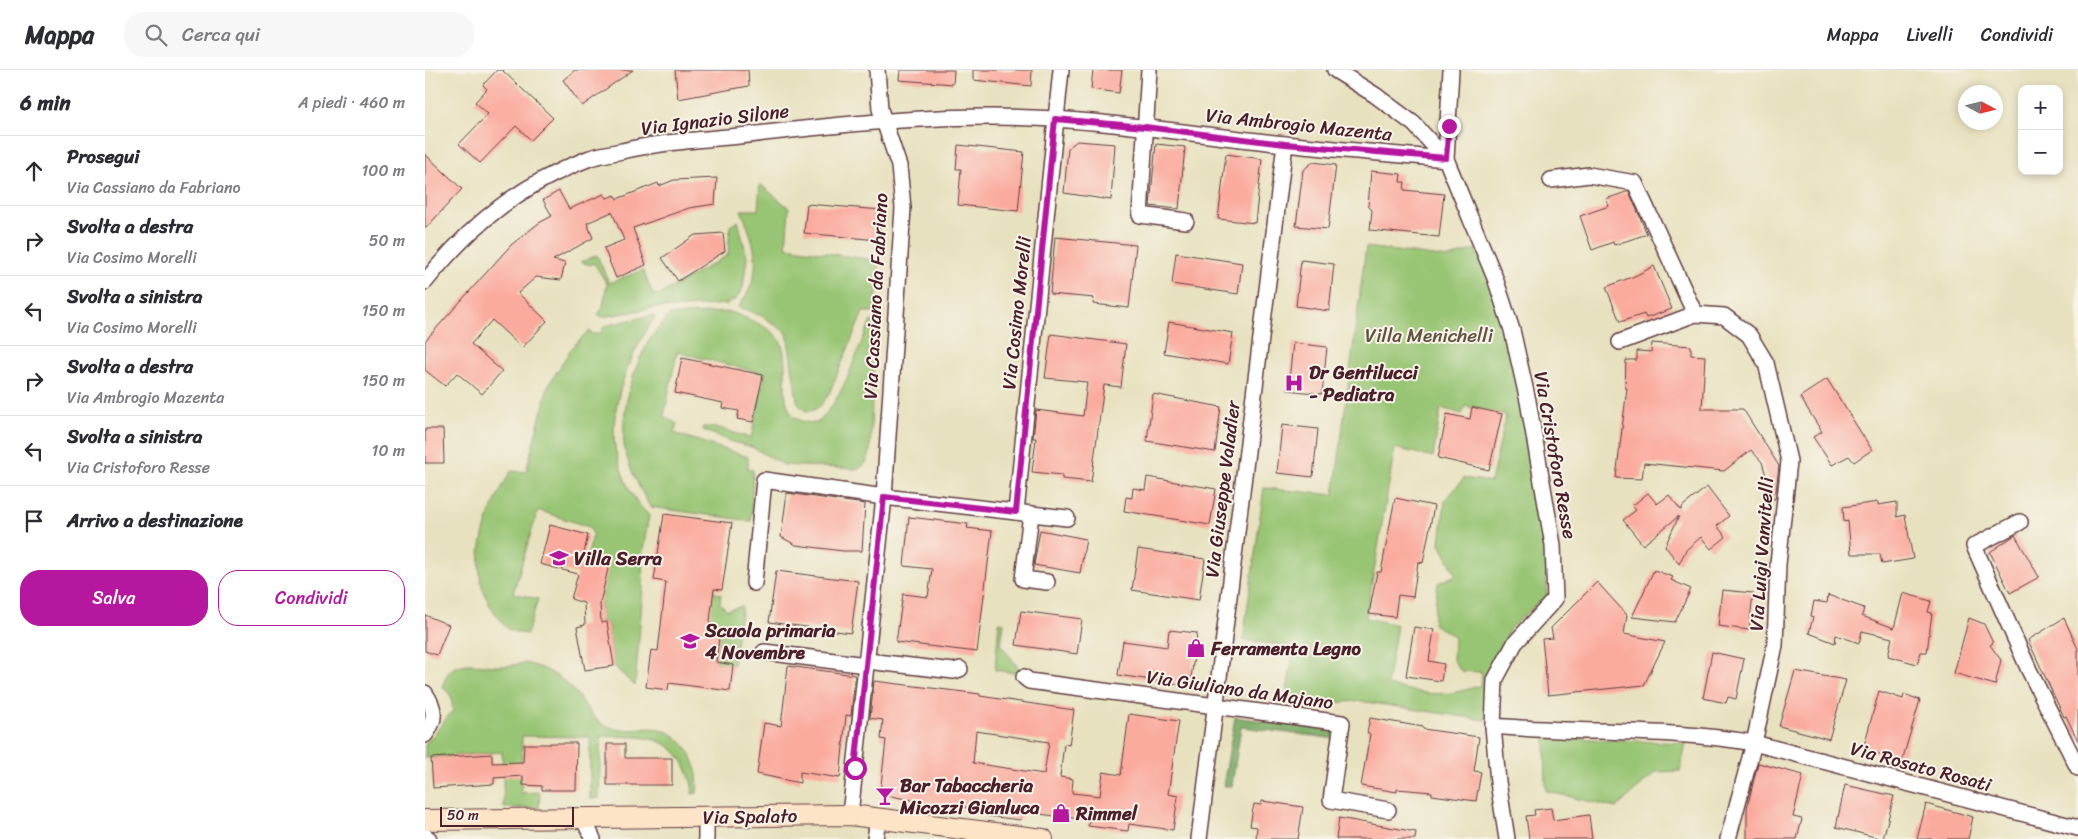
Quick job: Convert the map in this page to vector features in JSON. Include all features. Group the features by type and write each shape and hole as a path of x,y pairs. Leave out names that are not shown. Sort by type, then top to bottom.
{"main road":[{"name":"Via Spalato","path":"425,820 850,815 1043,839"}],"street":[{"name":"Via Cassiano da Fabriano","path":"850,815 884,497 903,208 899,166 880,109 877,70"},
{"path":"1055,119 1061,70"},
{"path":"1149,70 1140,215 1186,222"},
{"name":"Via Ambrogio Mazenta","path":"1335,70 1375,95 1414,124 1446,158"},
{"name":"Via Cristoforo Resse","path":"1451,70 1446,158 1495,278 1511,330 1528,401 1553,545 1555,600 1515,643 1495,680 1493,726 1498,782 1507,839"},
{"name":"Via Ignazio Silone","path":"425,282 466,235 493,211 553,174 593,157 658,143 883,122 964,118 1055,119"},
{"name":"Via Ambrogio Mazenta","path":"1055,119 1145,127 1285,144 1446,158"},
{"name":"Via Cosimo Morelli","path":"1047,582 1023,579 1023,513 1055,119"},
{"name":"Via Giuseppe Valadier","path":"1199,839 1285,144"},
{"path":"1551,180 1589,176 1635,183 1695,314"},
{"name":"Via Luigi Vanvitelli","path":"1620,342 1695,314 1723,316 1749,335 1766,363 1789,461 1778,564 1775,645 1754,743 1728,839"},
{"path":"754,583 764,480 884,497 1067,518"},
{"path":"2020,522 1974,546 2029,670 2078,768"},
{"path":"764,652 958,672"},
{"name":"Via Giuliano da Majano","path":"1025,680 1342,723 1331,800 1388,810"},
{"path":"425,693 433,706 434,723 425,735"},
{"name":"Via Rosato Rosati","path":"1493,726 1560,731 1703,736 1754,743 2078,828"},
{"path":"705,839 706,817"},
{"path":"583,818 593,839"},
{"path":"875,839 878,818"},
{"path":"425,836 429,839"}],"green space":[{"path":"760,184 789,208 786,247 880,261 875,312 863,312 829,394 822,404 809,411 801,407 797,400 787,333 762,316 738,307 752,283 755,271 754,248 741,210 758,210"},
{"path":"738,221 747,257 743,288 736,299 727,304 672,308 658,307 603,317 598,315 603,307 607,284 594,263 590,265 581,262 597,255 609,283 643,270 653,295 661,294 728,255 730,226"},
{"name":"Villa Menichelli","path":"1366,247 1449,258 1475,249 1493,287 1521,401 1546,543 1547,595 1510,628 1488,676 1485,720 1359,701 1330,703 1286,697 1294,647 1243,640 1264,488 1334,495","holes":["1465,406 1506,415 1491,482 1464,478 1445,501 1440,544 1456,575 1438,583 1433,624 1454,636 1453,660 1461,671 1482,672 1481,685 1444,694 1423,693 1387,685 1397,625 1366,618 1395,448 1433,457 1441,408 1462,414"]},
{"path":"729,312 763,326 779,339 785,363 787,404 792,414 801,421 817,423 835,400 849,375 871,321 875,323 870,453 866,463 859,469 784,465 752,447 732,442 703,430 703,427 715,427 751,438 765,374 677,352 664,416 677,424 674,433 748,457 748,469 753,470 751,521 650,507 637,483 627,458 623,433 630,388 639,361 649,341 669,315"},
{"path":"653,315 655,317 639,344 620,389 614,436 615,447 625,480 641,508 649,515 642,556 643,589 635,686 614,666 607,622 601,623 600,603 588,554 593,534 589,527 538,510 513,593 538,599 527,634 508,629 496,614 486,597 479,561 487,523 494,505 511,471 526,472 548,386 571,349 588,331 593,334 601,333 604,326"},
{"path":"708,589 715,590 714,593 721,594 720,603 727,610 742,606 733,665 716,662 720,629 709,628"},
{"path":"999,622 1004,623 1001,645 1023,674 995,670"},
{"path":"525,663 537,666 558,677 573,690 593,716 604,725 625,730 655,728 665,730 675,736 689,751 694,763 698,780 697,793 692,794 692,784 679,756 661,742 639,737 601,736 599,798 590,799 590,737 522,736 521,793 540,792 539,808 504,808 502,752 425,758 425,745 453,710 451,696 443,687 446,676 452,669 467,664 505,666"},
{"path":"1235,717 1338,731 1336,739 1241,727 1232,786 1223,786"},
{"path":"1545,737 1686,743 1680,771 1656,772 1616,808 1546,791"}],"building":[{"path":"497,70 502,70 553,118 531,140 516,126 480,163 459,144 488,114 475,102 487,89 483,85"},
{"path":"575,70 633,70 582,106 563,80"},
{"path":"675,70 748,70 749,86 678,99"},
{"path":"900,70 954,70 953,84 899,80"},
{"path":"973,70 1032,70 1031,86 973,80"},
{"path":"1093,70 1122,70 1119,93 1091,89"},
{"path":"1077,141 1115,144 1111,200 1064,193 1068,148"},
{"path":"1156,144 1185,147 1179,209 1150,206"},
{"path":"958,145 1024,152 1018,211 958,205 961,169 956,169"},
{"path":"425,154 462,189 425,229"},
{"path":"1226,154 1262,159 1255,223 1218,219"},
{"path":"1313,162 1336,165 1328,229 1296,226 1303,170"},
{"path":"1371,171 1401,174 1400,182 1405,182 1404,190 1444,194 1439,237 1370,230 1372,210 1368,206"},
{"path":"717,178 715,204 689,208 633,228 646,265 616,278 604,248 624,240 612,212 587,223 593,238 553,260 565,263 561,280 536,277 518,293 547,321 522,348 492,320 471,344 502,371 482,394 457,373 445,386 425,370 425,341 511,245 539,223 552,216 543,200 559,191 569,209 604,194 607,198 615,195 617,199 658,183 659,186 674,180"},
{"path":"1629,191 1647,234 1614,245 1613,242 1592,250 1580,216 1609,206 1606,199"},
{"path":"807,204 882,210 878,240 804,233"},
{"path":"723,233 725,251 678,281 662,258 695,235"},
{"path":"1055,237 1136,245 1129,308 1093,304 1094,298 1050,294"},
{"path":"1176,253 1242,263 1238,294 1172,284"},
{"path":"1301,260 1334,264 1329,311 1296,306"},
{"path":"1654,266 1672,309 1646,318 1644,314 1620,322 1606,287"},
{"path":"1169,322 1233,333 1228,364 1164,353"},
{"path":"1051,334 1126,344 1121,387 1104,385 1091,482 1062,479 1062,475 1032,472 1036,438 1033,438 1036,410 1083,416 1087,382 1045,378"},
{"path":"1293,343 1327,347 1322,394 1288,390"},
{"path":"1652,343 1691,346 1691,355 1705,356 1702,409 1743,409 1779,466 1775,499 1773,499 1762,462 1751,450 1724,471 1644,463 1642,479 1616,478 1627,388 1625,388 1626,360 1637,360 1637,351 1651,352"},
{"path":"682,358 763,375 753,422 737,419 739,411 722,408 723,403 675,393"},
{"path":"1827,379 1872,450 1854,462 1849,456 1832,465 1813,437 1822,432 1800,397"},
{"path":"1153,394 1221,407 1215,452 1147,441"},
{"path":"1472,407 1502,414 1489,470 1438,458 1447,414 1470,419"},
{"path":"1282,425 1318,429 1313,477 1277,473"},
{"path":"425,429 443,429 444,463 425,463"},
{"path":"1147,477 1216,489 1210,525 1124,511 1126,497 1132,498 1133,488 1145,490"},
{"path":"1707,487 1729,516 1717,526 1726,537 1711,549 1701,537 1686,550 1679,564 1665,546 1679,516 1643,545 1623,520 1636,510 1632,506 1648,493 1657,504 1669,495 1681,510 1683,506"},
{"path":"787,493 865,504 862,551 843,551 796,545 781,537"},
{"path":"1395,498 1434,506 1423,563 1418,562 1413,597 1398,595 1395,617 1369,614 1377,572 1381,572"},
{"path":"1878,502 1878,505 1897,502 1897,517 1905,515 1913,559 1882,564 1880,554 1851,554 1848,521 1844,522 1843,507"},
{"path":"664,514 732,523 722,590 714,589 709,628 720,629 716,662 733,665 730,691 669,683 668,690 646,687 651,650 658,651 666,582 654,580"},
{"path":"909,517 968,524 967,528 992,531 977,652 896,642 903,594 928,597 932,569 904,566"},
{"path":"550,525 588,535 584,553 610,560 600,603 601,623 607,622 614,666 585,670 577,627 585,625 584,603 571,599 578,574 540,564"},
{"path":"1040,530 1086,539 1080,573 1034,565"},
{"path":"2015,535 2039,577 2010,593 1990,552"},
{"path":"1138,549 1205,559 1199,600 1132,590"},
{"path":"1654,570 1673,577 1671,580 1691,589 1675,622 1632,617"},
{"path":"776,571 858,581 851,633 769,622"},
{"path":"1597,582 1627,615 1624,634 1665,642 1644,685 1548,695 1542,639 1553,638 1551,628"},
{"path":"1722,590 1753,593 1749,630 1718,626"},
{"path":"1903,593 1931,601 1928,612 1932,613 1927,652 1921,652 1917,664 1888,656 1892,638 1862,631 1859,643 1836,635 1835,643 1809,633 1814,601 1827,603 1828,595 1864,608 1862,616 1894,628"},
{"path":"1021,611 1082,619 1077,654 1016,645"},
{"path":"425,615 449,625 437,655 425,651"},
{"path":"1969,618 1984,624 1993,643 1990,645 2001,660 1995,685 1954,673"},
{"path":"2064,618 2078,649 2078,741 2066,716 2064,717 2028,640"},
{"path":"1414,627 1434,630 1429,661 1444,664 1441,681 1406,676"},
{"path":"1169,630 1197,633 1190,686 1118,675 1123,641 1167,647"},
{"path":"1712,652 1744,659 1736,699 1728,697 1726,703 1703,698"},
{"path":"788,666 855,675 851,716 846,715 840,778 800,772 800,783 757,774 764,723 781,726"},
{"path":"1795,671 1846,680 1829,739 1779,726"},
{"path":"874,681 980,694 980,696 1074,710 1069,745 1064,744 1060,777 1073,779 1072,793 1100,796 1103,772 1121,775 1129,714 1179,721 1168,794 1178,796 1173,830 1129,824 1128,831 1088,826 1089,820 1022,812 1021,820 987,816 988,806 956,808 880,794 886,740 881,739 883,720 870,718","holes":["976,731 1049,742 1044,774 973,763"]},
{"path":"1879,691 1903,699 1904,694 1920,700 1902,761 1863,749"},
{"path":"1370,718 1423,727 1423,729 1479,737 1474,771 1481,772 1476,801 1432,795 1432,792 1397,789 1397,792 1361,786 1370,734 1367,733"},
{"path":"577,743 576,790 542,790 542,786 523,785 523,776 494,778 494,784 433,788 431,758 492,754 492,763 523,762 524,744"},
{"path":"607,744 625,744 625,758 672,758 672,785 607,785"},
{"path":"1758,763 1803,775 1793,817 1802,819 1797,839 1747,839 1747,808"},
{"path":"1845,785 1894,796 1883,839 1836,827"},
{"path":"1262,801 1303,807 1298,839 1256,839 1257,827 1250,826 1254,804 1261,805"},
{"path":"1926,804 1973,817 1968,839 1917,839"},
{"path":"1551,808 1553,820 1589,815 1592,839 1529,839 1526,816 1535,815 1534,810"},
{"path":"1339,818 1416,832 1415,839 1336,839"}],"place":[{"name":"Dr Gentilucci - Pediatra","path":"1294,383"},
{"name":"Villa Serra","path":"559,558"},
{"name":"Scuola primaria 4 Novembre","path":"690,641"},
{"name":"Ferramenta Legno","path":"1196,648"},
{"name":"Bar Tabaccheria Micozzi Gianluca","path":"885,796"},
{"name":"Rimmel","path":"1061,813"}],"route":[{"path":"855,768 884,497 1016,512 1055,119 1145,127 1285,144 1446,158 1449,126"}]}
